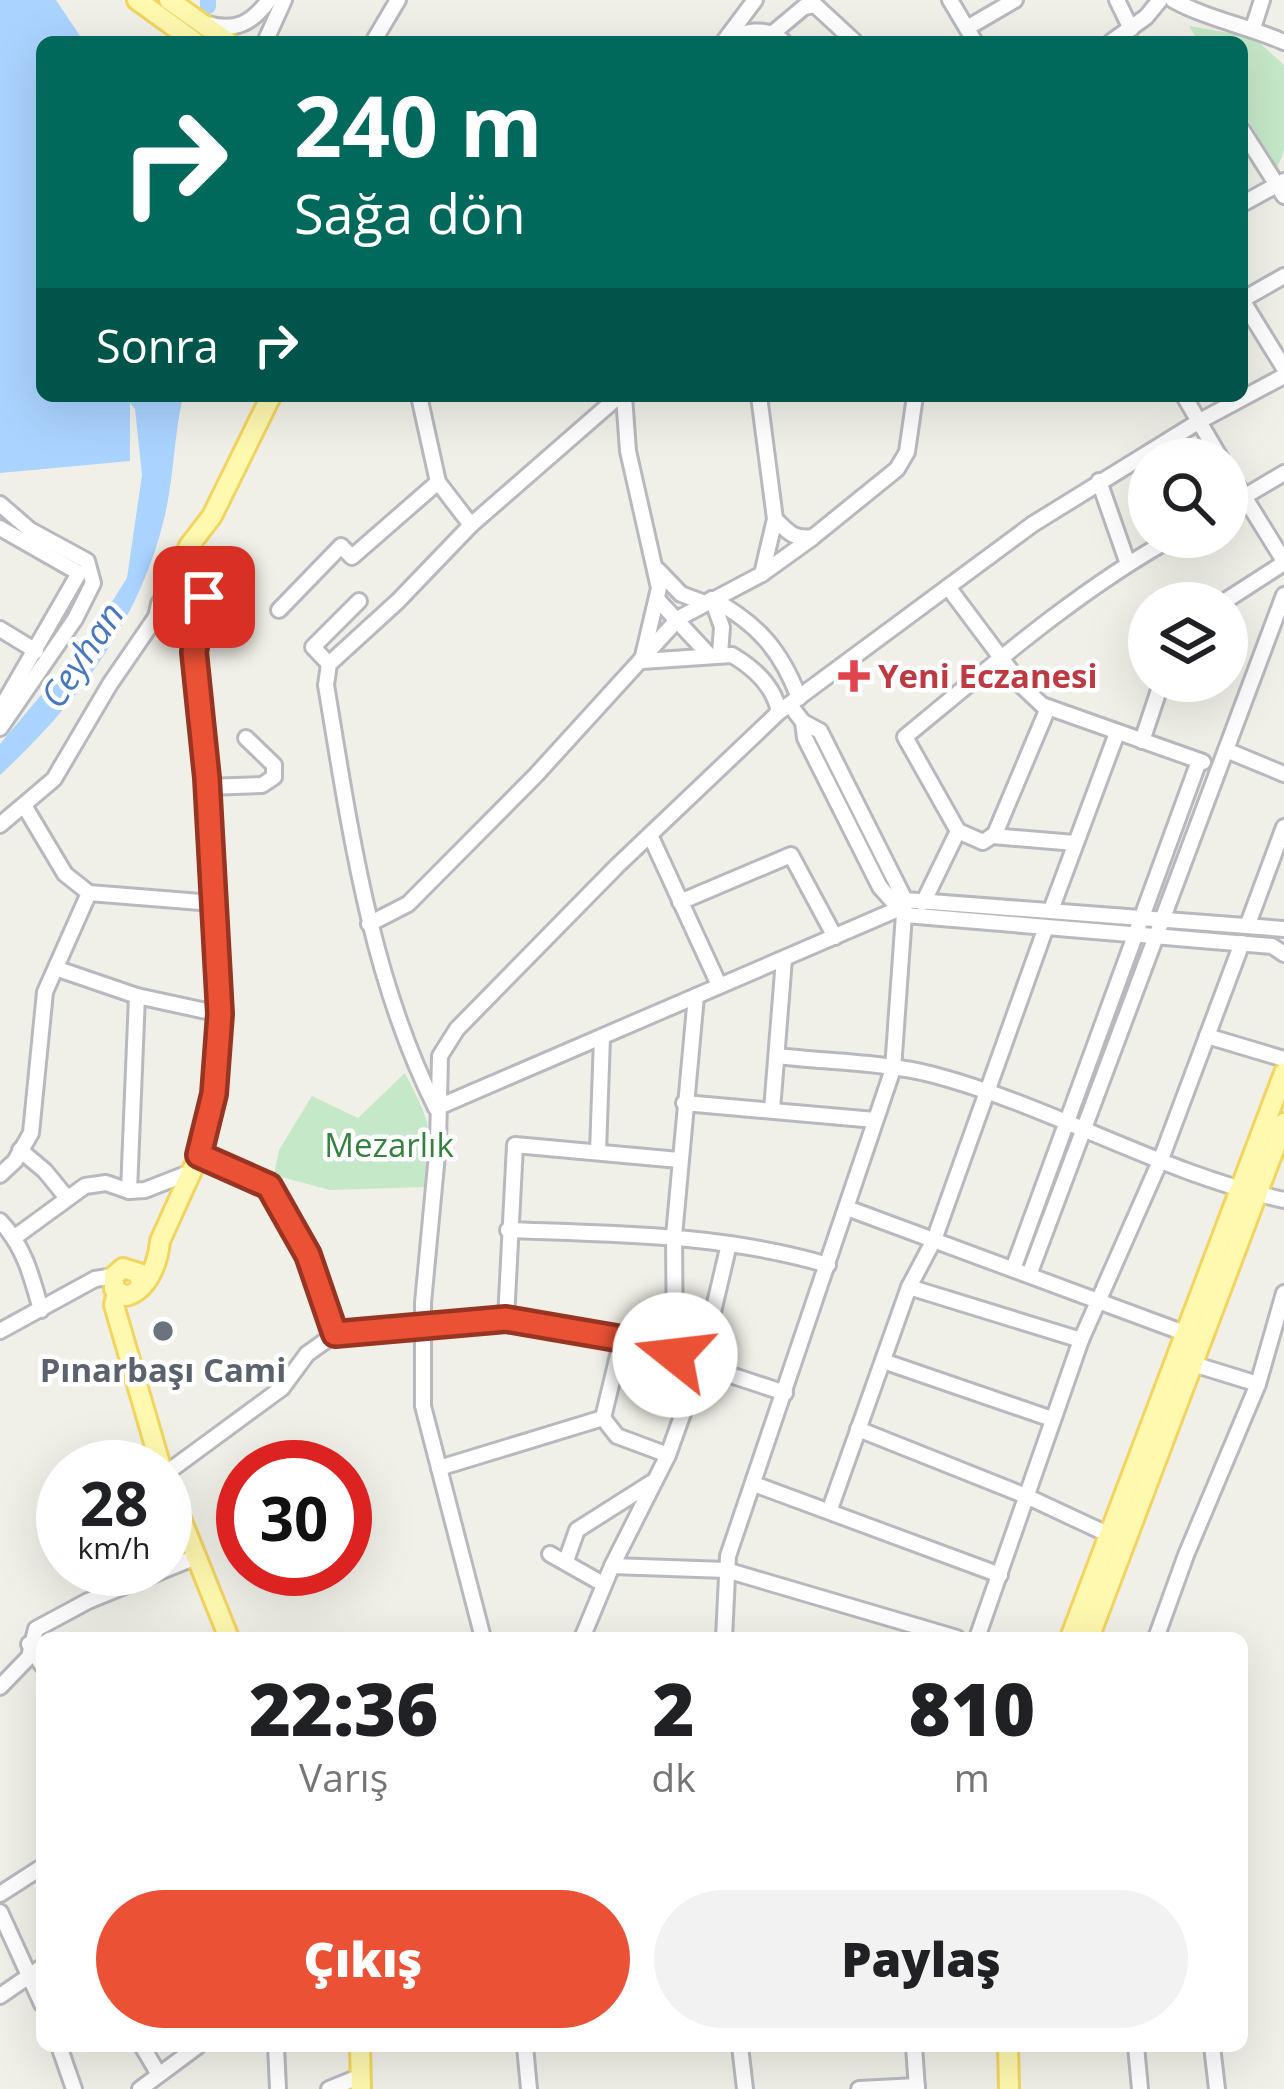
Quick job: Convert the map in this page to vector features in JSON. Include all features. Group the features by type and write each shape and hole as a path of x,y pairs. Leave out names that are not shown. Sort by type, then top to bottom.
{"main road":[{"path":"136,0 187,36"},
{"path":"169,0 223,36"},
{"path":"124,1342 140,1288 154,1266 160,1241 195,1163 214,1094 220,1014 194,652 196,625 188,577 206,555 212,516 268,402"},
{"path":"1073,1632 1193,1364 1284,1073"},
{"path":"1091,1632 1187,1334 1284,1123"},
{"path":"154,1440 114,1305 118,1281 160,1241"},
{"path":"118,1281 139,1274 140,1288"},
{"path":"192,1547 227,1632"},
{"path":"360,2052 361,2082"},
{"path":"1008,2052 1010,2089"}],"street":[{"path":"227,36 256,18 269,0"},
{"path":"268,36 284,0"},
{"path":"377,36 398,0"},
{"path":"728,36 755,0"},
{"path":"950,0 971,35 1015,0"},
{"path":"1117,0 1131,29"},
{"path":"1120,36 1160,0"},
{"path":"1173,0 1200,15 1253,28 1284,42"},
{"path":"1253,28 1262,0"},
{"path":"779,36 804,7 814,4 849,36"},
{"path":"736,36 749,31 773,36"},
{"path":"1248,139 1282,187 1248,201"},
{"path":"1248,297 1284,276"},
{"path":"1248,310 1284,372 1248,393"},
{"path":"420,402 438,482 471,525"},
{"path":"436,1108 403,1034 369,924 326,686 329,664 471,525 614,402"},
{"path":"622,402 628,451 655,566 657,599 642,661"},
{"path":"760,402 775,519 762,574"},
{"path":"655,566 681,594 705,603 762,574 896,469 907,452 914,402"},
{"path":"1187,402 1208,438"},
{"path":"481,1632 423,1406 423,1328 440,1056 457,1029 650,835 789,705 1099,481 1232,402"},
{"path":"1248,495 1284,473"},
{"path":"1099,481 1128,564"},
{"path":"279,610 341,546 352,557 438,482"},
{"path":"1248,502 1284,562 1248,586"},
{"path":"0,504 29,530 87,561 93,583 75,619 0,728"},
{"path":"775,519 791,535 813,537"},
{"path":"0,528 79,573 0,710"},
{"path":"1048,708 992,836 983,842 958,831 904,737 1138,558"},
{"path":"0,825 54,778 159,604 188,577"},
{"path":"948,586 1023,687 1048,708 1219,767"},
{"path":"1029,1275 1284,595"},
{"path":"657,599 715,655"},
{"path":"369,924 408,904 679,618 712,599"},
{"path":"712,599 722,627 715,655"},
{"path":"712,599 745,616 760,632 792,680 789,705"},
{"path":"329,664 313,647 359,601"},
{"path":"155,617 196,625"},
{"path":"0,629 36,651"},
{"path":"642,661 733,655 751,667 803,722 805,738 880,887 903,908 1046,927 1272,946 1284,953"},
{"path":"1142,741 1155,702"},
{"path":"1051,910 1117,733"},
{"path":"207,787 262,785 274,777 274,765 246,739"},
{"path":"1226,750 1284,774"},
{"path":"1013,1269 1199,760"},
{"path":"25,807 65,874 89,893 213,903"},
{"path":"1247,924 1284,827"},
{"path":"923,902 958,831"},
{"path":"650,835 719,986"},
{"path":"992,836 1075,843"},
{"path":"680,902 790,855 835,937"},
{"path":"0,1175 31,1133 45,992 89,893"},
{"path":"436,1108 923,902 1284,929"},
{"path":"724,1632 726,1570 893,1069 903,908"},
{"path":"830,1509 909,1287 934,1240 1046,927"},
{"path":"979,1632 1081,1340 1161,1159 1242,943"},
{"path":"772,1109 784,959"},
{"path":"58,969 137,996 220,1014"},
{"path":"129,1191 137,996"},
{"path":"675,1355 674,1236 696,996"},
{"path":"1207,1036 1284,1059"},
{"path":"598,1152 602,1038"},
{"path":"777,1056 933,1075 1249,1193 1284,1201"},
{"path":"684,1103 875,1120"},
{"path":"506,1319 515,1145 679,1160"},
{"path":"20,1150 67,1198"},
{"path":"15,1237 85,1186 106,1183 129,1191 145,1190 195,1163 269,1186 308,1255 335,1334"},
{"path":"847,1208 1187,1334"},
{"path":"0,1221 15,1237 32,1275 40,1310"},
{"path":"508,1229 674,1236 779,1250 828,1264"},
{"path":"584,1632 603,1584 668,1455 701,1364 729,1244"},
{"path":"0,1331 95,1279 118,1281"},
{"path":"909,1287 1081,1340"},
{"path":"1158,1632 1258,1384 1284,1293"},
{"path":"192,1454 282,1388 307,1354 335,1334 506,1319 622,1339 784,1393"},
{"path":"603,1418 622,1339"},
{"path":"883,1361 1052,1419"},
{"path":"1193,1364 1258,1384"},
{"path":"439,1468 603,1418"},
{"path":"603,1418 617,1436 668,1455"},
{"path":"858,1429 1026,1496 1118,1539"},
{"path":"566,1561 577,1531 653,1482"},
{"path":"754,1484 1000,1575"},
{"path":"550,1554 603,1584"},
{"path":"0,1687 29,1657 36,1629 52,1618 196,1557"},
{"path":"612,1566 726,1570 937,1632"},
{"path":"29,1644 36,1655"},
{"path":"0,1894 36,1871"},
{"path":"0,1912 36,1992"},
{"path":"0,1996 36,1971"},
{"path":"61,2052 74,2089"},
{"path":"146,2052 158,2072"},
{"path":"140,2089 190,2052"},
{"path":"277,2052 278,2089"},
{"path":"526,2052 529,2089"},
{"path":"741,2052 745,2089"},
{"path":"859,2089 917,2087 914,2052"},
{"path":"1137,2052 1140,2089"},
{"path":"1213,2052 1217,2089"},
{"path":"329,2089 361,2082"}],"green space":[{"path":"1189,26 1247,36 1195,36"},
{"path":"1248,36 1284,65 1284,150 1277,169 1248,120"},
{"name":"Mezarlık","path":"405,1073 428,1128 426,1187 330,1190 274,1175 279,1150 312,1096 358,1118"}],"water":[{"path":"0,0 56,0 80,36 36,36 36,402 182,402 165,515 140,590 80,689 0,775 0,744 89,638 127,578 142,475 135,409 130,403 130,461 0,473"}],"waterway":[{"name":"Ceyhan","path":"208,0 208,6"}],"place":[{"name":"Yeni Eczanesi","path":"854,676"},
{"name":"Pınarbaşı Cami","path":"163,1331"}],"route":[{"path":"204,597 194,652 207,778 220,1014 214,1094 199,1155 269,1186 308,1255 335,1334 506,1319 622,1339 675,1355"}]}
